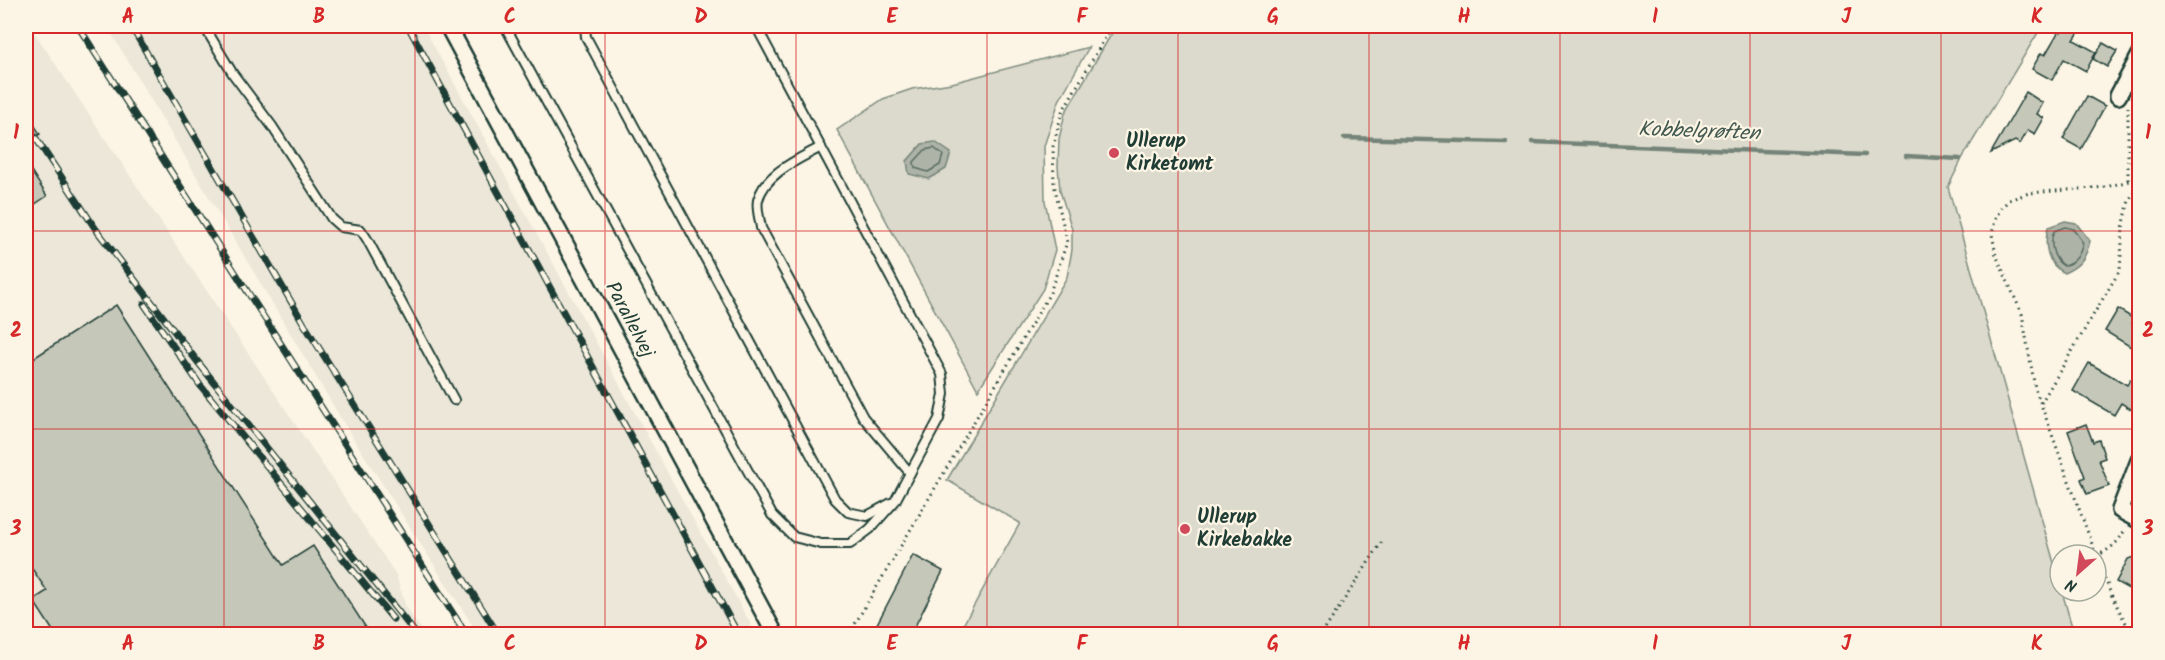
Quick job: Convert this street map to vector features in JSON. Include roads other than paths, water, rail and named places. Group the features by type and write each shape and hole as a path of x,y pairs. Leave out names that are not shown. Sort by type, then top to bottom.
{"street":[{"name":"Parallelvej","path":"448,26 775,634"},
{"path":"2118,96 2139,55"},
{"path":"2135,519 2120,510 2139,458"}],"lane":[{"path":"204,26 233,74 272,126 332,219 341,227 361,230 368,238 454,400"},
{"path":"505,26 772,515 794,537 821,544 850,544 870,530 895,501 939,419 944,394 942,374 756,26"},
{"path":"585,26 586,37 836,499 848,512 867,516 895,501"},
{"path":"821,147 791,164 768,182 757,201 761,228 863,417 910,473"}],"water":[{"path":"935,142 951,153 946,169 929,179 909,174 907,161 922,144"},
{"path":"2065,221 2076,223 2090,241 2082,261 2064,273 2050,259 2046,240 2048,227"}],"waterway":[{"name":"Kobbelgrøften","path":"1344,138 1506,142"},
{"name":"Kobbelgrøften","path":"1532,142 1865,155"},
{"name":"Kobbelgrøften","path":"1906,156 1960,159"}],"railway":[{"path":"78,26 466,634"},
{"path":"131,26 304,324 498,634"},
{"path":"408,26 738,634"},
{"path":"35,137 95,228 197,361 416,634"},
{"path":"144,304 200,385 393,619"}],"place":[{"name":"Ullerup Kirketomt","path":"1114,153"},
{"name":"Ullerup Kirkebakke","path":"1185,529"}]}
